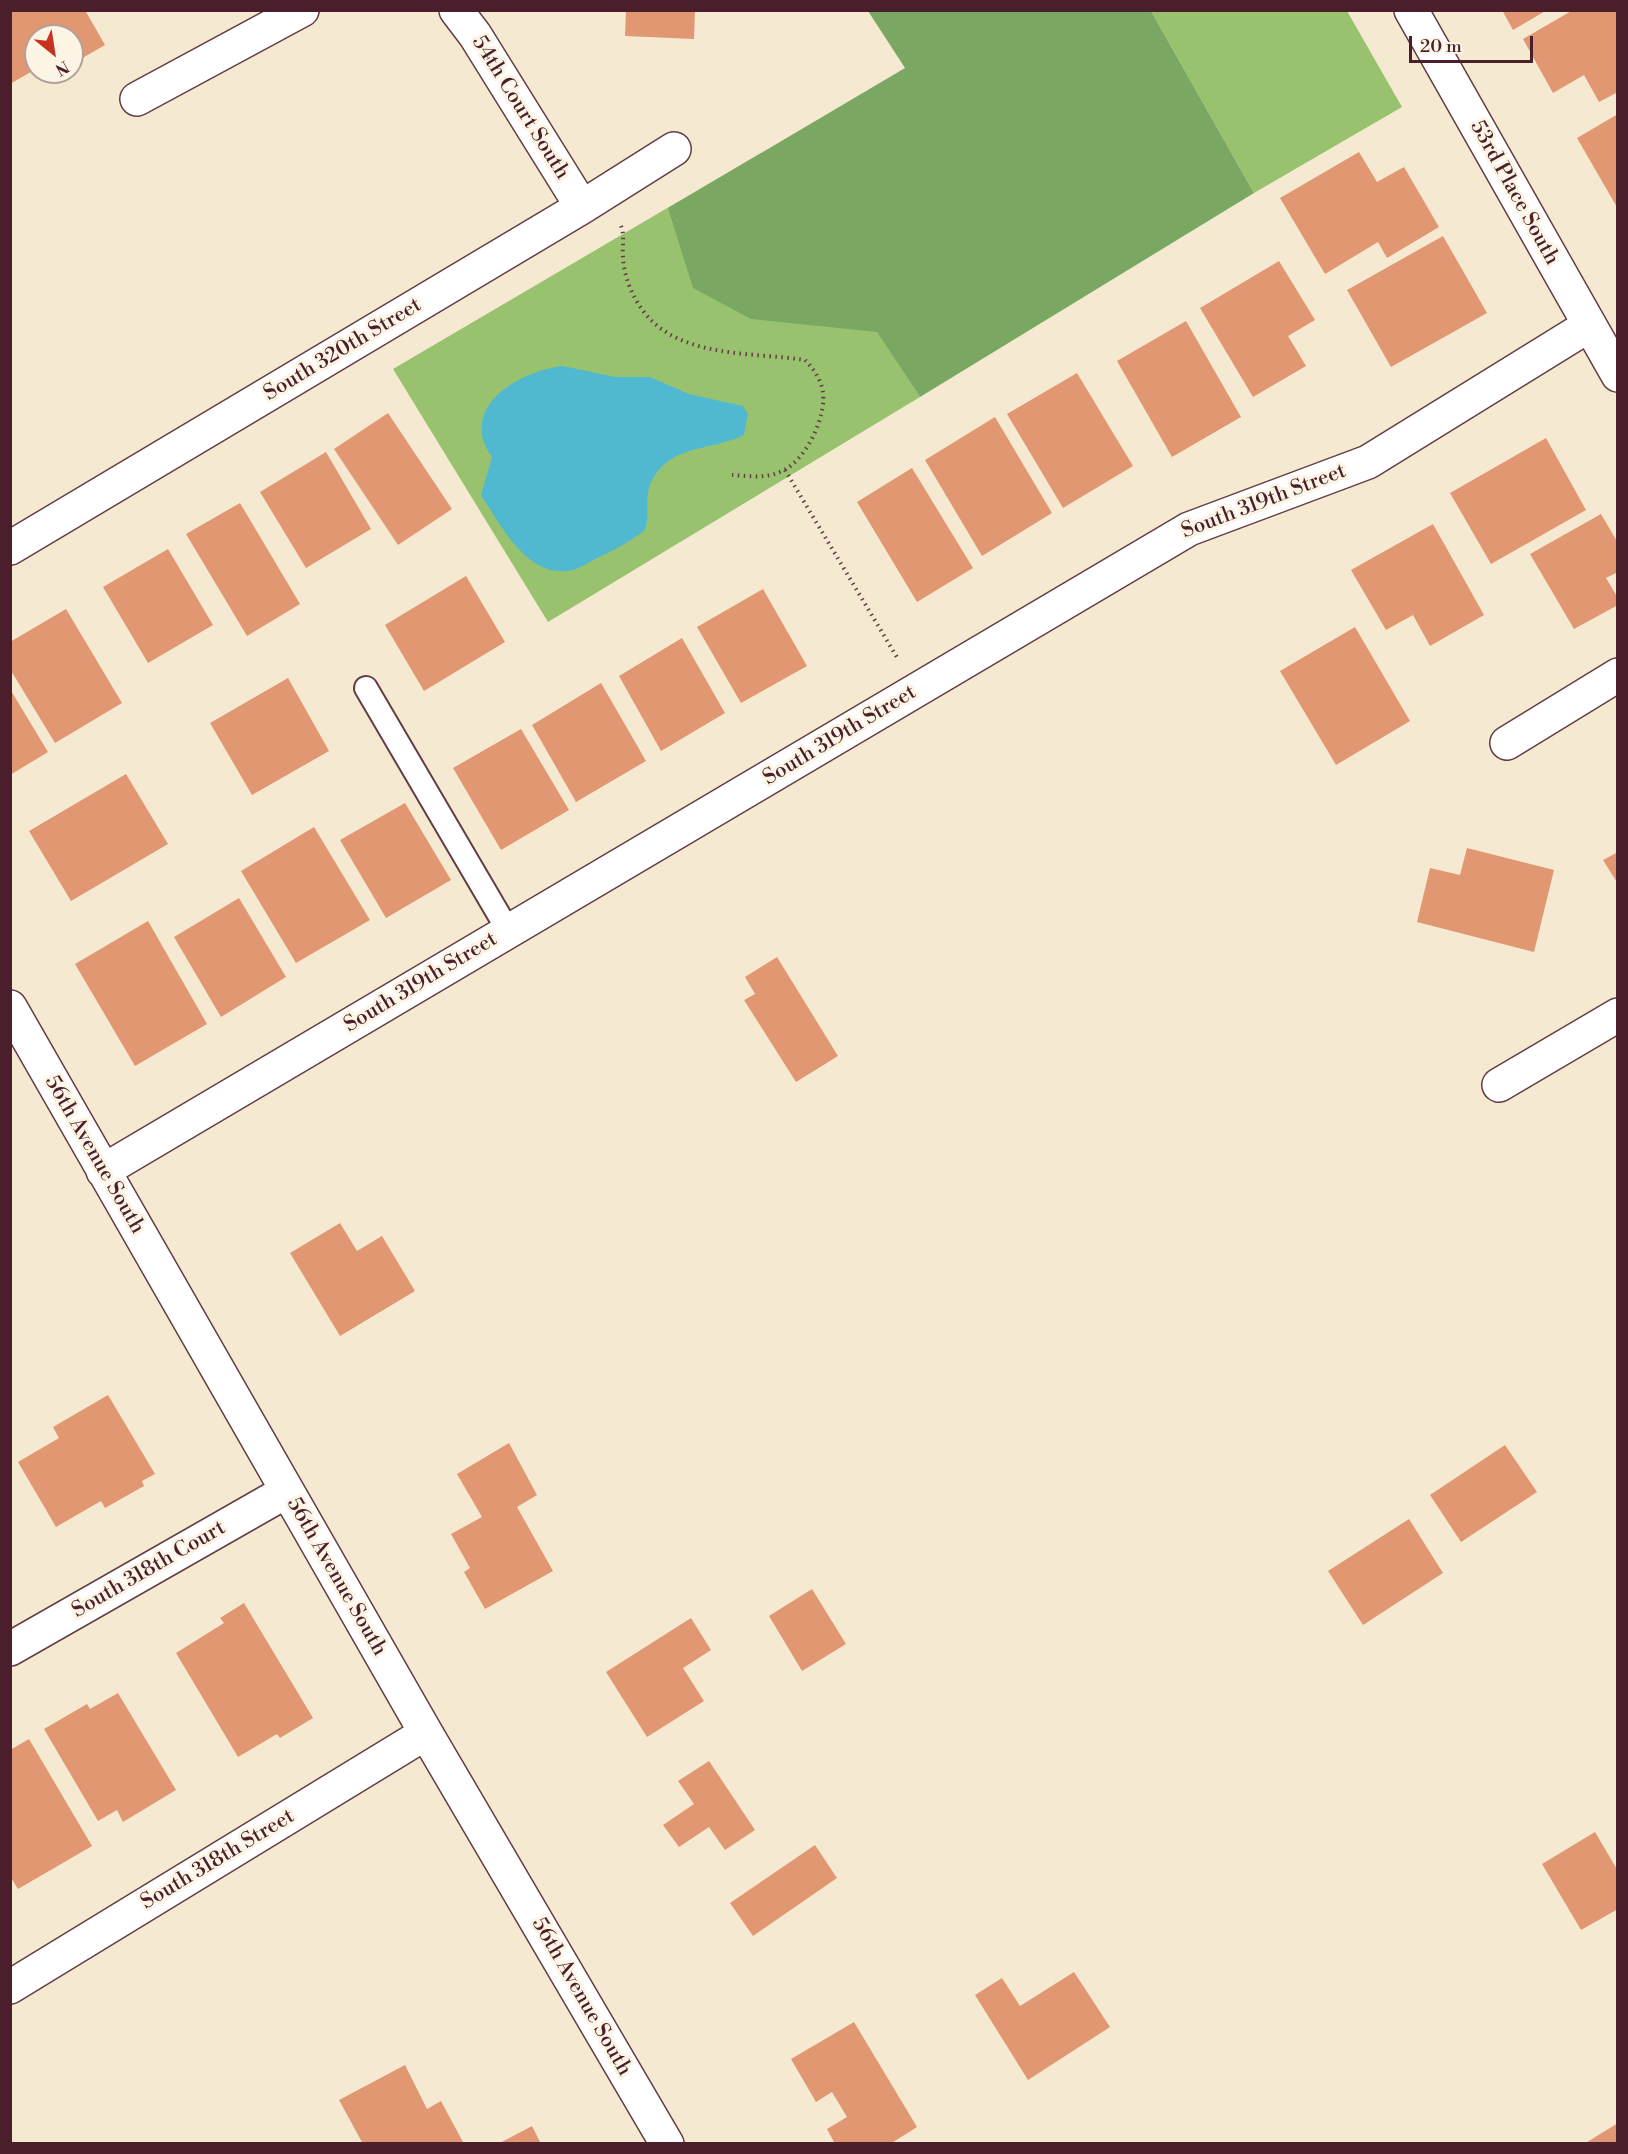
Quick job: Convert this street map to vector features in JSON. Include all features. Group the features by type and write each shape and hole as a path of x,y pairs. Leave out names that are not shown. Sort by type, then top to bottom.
{"street":[{"path":"137,99 302,10"},
{"name":"54th Court South","path":"456,10 592,201"},
{"name":"53rd Place South","path":"1411,10 1617,375"},
{"name":"South 320th Street","path":"10,548 592,201 674,149"},
{"name":"South 319th Street","path":"103,1172 1189,529 1368,462 1588,326"},
{"path":"1507,743 1617,675"},
{"name":"56th Avenue South","path":"10,1007 426,1733 667,2144"},
{"path":"1499,1085 1617,1015"},
{"name":"South 318th Court","path":"10,1649 287,1491"},
{"name":"South 318th Street","path":"10,1987 426,1733"}],"lane":[{"path":"366,688 509,932"}],"path":[{"path":"592,201 622,229 623,260 634,298 656,324 667,333 743,356 805,360 811,366 823,388 820,416 811,442 800,458 785,470 770,476 732,475"},
{"path":"785,470 917,690"}],"green space":[{"path":"868,11 1151,11 1254,193 920,397 877,332 751,319 693,288 668,208 905,68"},
{"path":"1151,11 1347,11 1402,107 1254,193"},
{"path":"761,153 920,397 548,622 393,369"}],"water":[{"path":"563,366 615,377 650,377 689,394 743,406 748,414 744,435 677,456 656,473 648,493 645,530 616,549 579,568 567,571 552,570 527,557 506,533 481,495 492,457 483,439 482,422 487,408 498,395 528,375"}],"building":[{"path":"10,10 85,10 105,45 84,57 84,24 24,24 24,76 10,84"},
{"path":"626,10 695,10 694,39 625,36"},
{"path":"1502,10 1547,10 1513,30"},
{"path":"1573,10 1618,10 1618,92 1599,102 1584,75 1553,93 1523,39"},
{"path":"1618,114 1618,209 1577,138"},
{"path":"1359,152 1377,182 1404,167 1439,227 1387,258 1378,242 1325,274 1280,198"},
{"path":"1443,236 1487,313 1391,367 1347,290"},
{"path":"1279,261 1315,320 1288,336 1306,366 1253,397 1200,308"},
{"path":"1186,321 1241,417 1172,457 1117,361"},
{"path":"1077,373 1133,466 1063,508 1007,414"},
{"path":"388,413 452,509 398,545 334,449"},
{"path":"995,417 1052,513 982,556 925,460"},
{"path":"1546,438 1586,510 1491,564 1450,493"},
{"path":"326,452 371,529 306,568 260,492"},
{"path":"912,468 973,568 917,602 857,502"},
{"path":"240,503 300,604 247,636 186,534"},
{"path":"1601,514 1618,543 1618,572 1606,578 1618,598 1618,605 1574,629 1530,554"},
{"path":"1433,524 1484,615 1430,646 1413,615 1386,630 1351,570"},
{"path":"168,549 213,625 148,663 103,587"},
{"path":"466,576 505,642 424,691 385,625"},
{"path":"763,589 807,666 741,703 697,627"},
{"path":"66,609 122,703 55,743 10,669 10,642"},
{"path":"1355,627 1410,721 1336,765 1280,671"},
{"path":"682,638 725,713 661,751 619,676"},
{"path":"288,678 329,751 252,795 210,723"},
{"path":"601,683 646,761 576,802 532,725"},
{"path":"10,689 48,752 10,775"},
{"path":"521,729 569,810 501,850 453,768"},
{"path":"126,774 168,844 71,901 29,831"},
{"path":"405,803 451,880 386,918 340,840"},
{"path":"314,827 370,920 296,963 241,871"},
{"path":"1467,848 1554,870 1534,952 1417,922 1430,868 1460,875"},
{"path":"1618,852 1618,884 1603,860"},
{"path":"239,898 286,977 221,1017 174,937"},
{"path":"148,921 207,1024 135,1066 75,964"},
{"path":"777,957 838,1056 796,1082 744,1000 755,994 745,977"},
{"path":"340,1223 357,1251 382,1236 415,1291 340,1336 290,1253"},
{"path":"108,1395 155,1474 142,1481 144,1486 105,1508 101,1501 56,1527 18,1462 59,1438 53,1427"},
{"path":"509,1443 537,1495 517,1507 553,1571 485,1609 464,1572 470,1568 451,1534 482,1517 457,1474"},
{"path":"1505,1445 1537,1492 1461,1542 1430,1495"},
{"path":"1409,1519 1443,1573 1363,1625 1328,1571"},
{"path":"812,1589 846,1644 802,1671 769,1616"},
{"path":"244,1603 313,1718 280,1738 277,1734 238,1757 176,1653 224,1623 220,1618"},
{"path":"691,1618 711,1650 683,1668 704,1701 647,1737 606,1672"},
{"path":"118,1693 176,1790 123,1822 117,1810 98,1821 44,1729 87,1704 90,1709"},
{"path":"29,1739 92,1846 18,1889 10,1876 10,1750"},
{"path":"709,1761 755,1830 725,1850 709,1827 679,1847 663,1825 694,1804 678,1781"},
{"path":"1595,1832 1618,1871 1618,1909 1581,1930 1542,1864"},
{"path":"815,1845 837,1878 753,1936 730,1903"},
{"path":"1074,1972 1110,2027 1028,2080 975,1995 1002,1978 1020,2006"},
{"path":"854,2022 917,2127 890,2144 835,2144 827,2129 847,2117 832,2092 816,2102 791,2059"},
{"path":"405,2065 427,2109 441,2101 464,2144 363,2144 339,2100"},
{"path":"1618,2123 1618,2144 1584,2144"},
{"path":"532,2126 541,2144 498,2144"}]}
